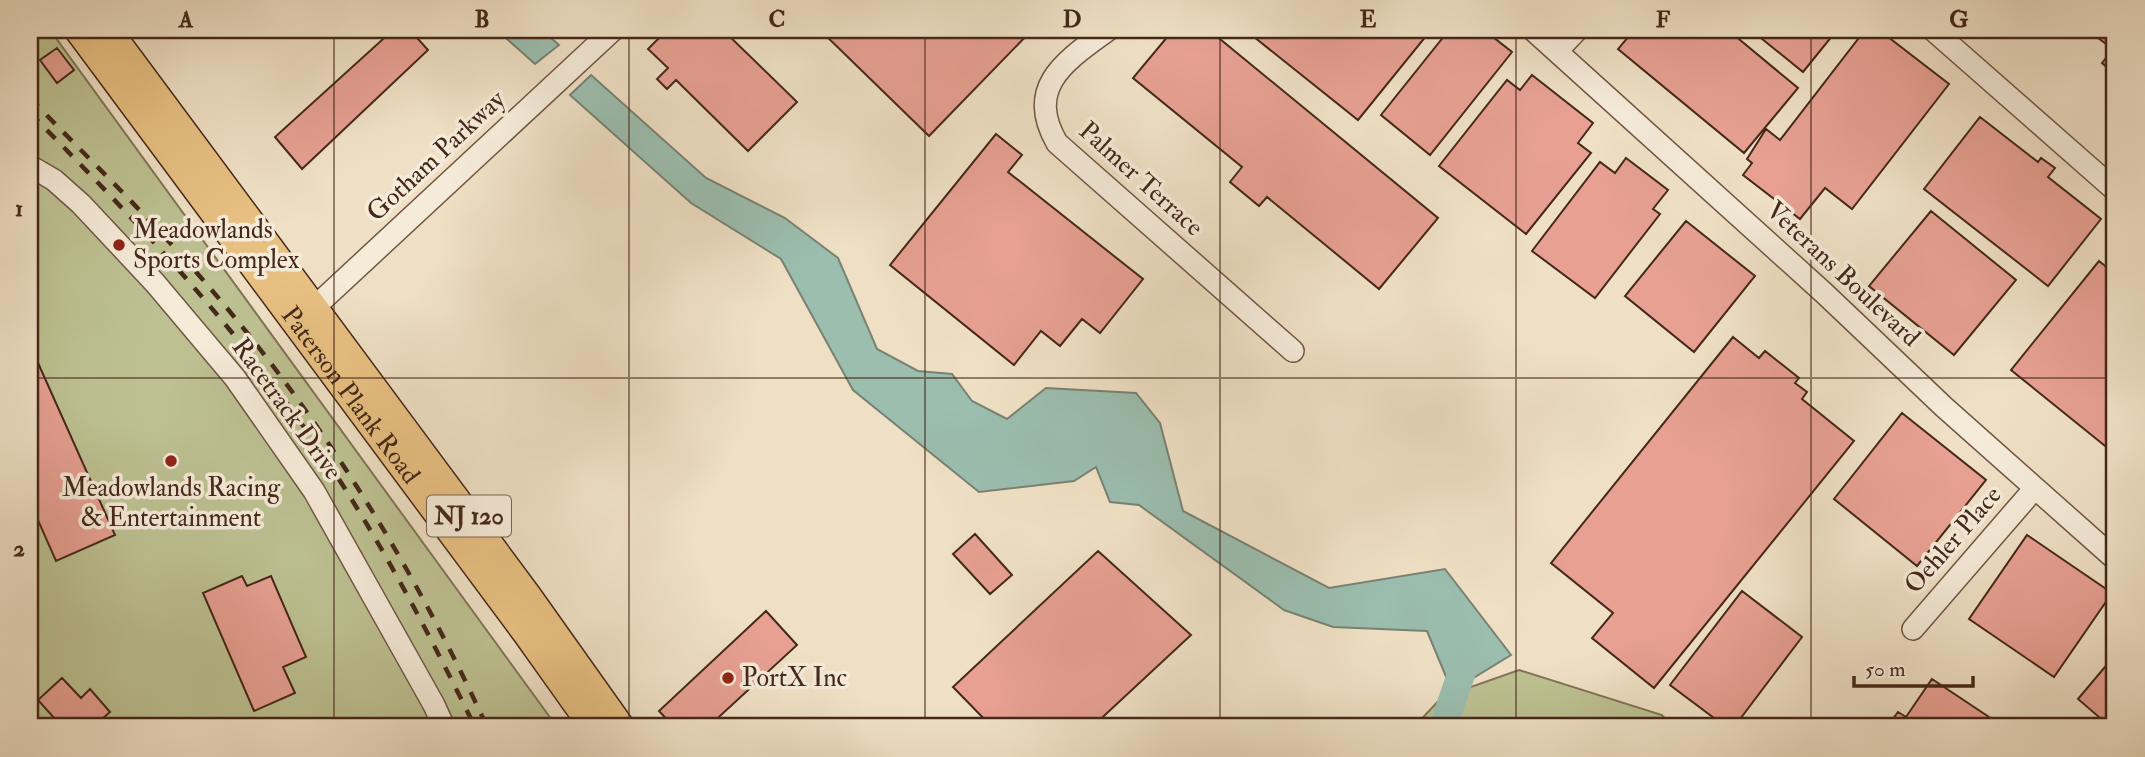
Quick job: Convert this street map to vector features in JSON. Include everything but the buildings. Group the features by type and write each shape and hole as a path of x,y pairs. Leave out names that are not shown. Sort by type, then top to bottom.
{"main road":[{"name":"Paterson Plank Road","path":"79,30 559,639 620,727"},
{"name":"Paterson Plank Road","path":"107,30 594,727"}],"street":[{"name":"Gotham Parkway","path":"305,315 613,30"},
{"name":"Palmer Terrace","path":"1108,30 1066,60 1049,87 1047,120 1057,143 1293,351"},
{"name":"Veterans Boulevard","path":"1533,30 1825,293 1944,407 2115,559"},
{"path":"1558,50 1577,30"},
{"path":"1933,30 2115,190"},
{"name":"Racetrack Drive","path":"30,166 54,180 80,204 155,283 235,378 314,491 444,727"},
{"name":"Oehler Place","path":"1913,629 2035,488"}],"shaded area":[{"name":"Meadowlands Sports Complex","path":"30,30 50,30 557,727 30,727"},
{"path":"497,30 542,30 559,45 535,64"},
{"path":"591,75 706,178 785,218 838,258 877,349 918,371 952,374 972,401 1007,419 1046,388 1136,393 1160,423 1183,511 1329,588 1445,569 1511,655 1452,691 1427,631 1333,627 1284,610 1139,505 1110,502 1096,467 1074,481 979,492 853,390 781,259 691,203 570,95"},
{"path":"1519,670 1662,715 1672,727 1414,727 1442,697"}],"waterway":[{"path":"1443,727 1468,654"}],"railway":[{"path":"30,98 180,254 271,363 352,479 389,539 457,663 487,727"},
{"path":"30,113 204,299 299,420 348,494 393,570 475,727"}],"place":[{"name":"Meadowlands Sports Complex","path":"119,245"},
{"name":"Meadowlands Racing & Entertainment","path":"171,461"},
{"name":"PortX Inc","path":"728,678"}]}
